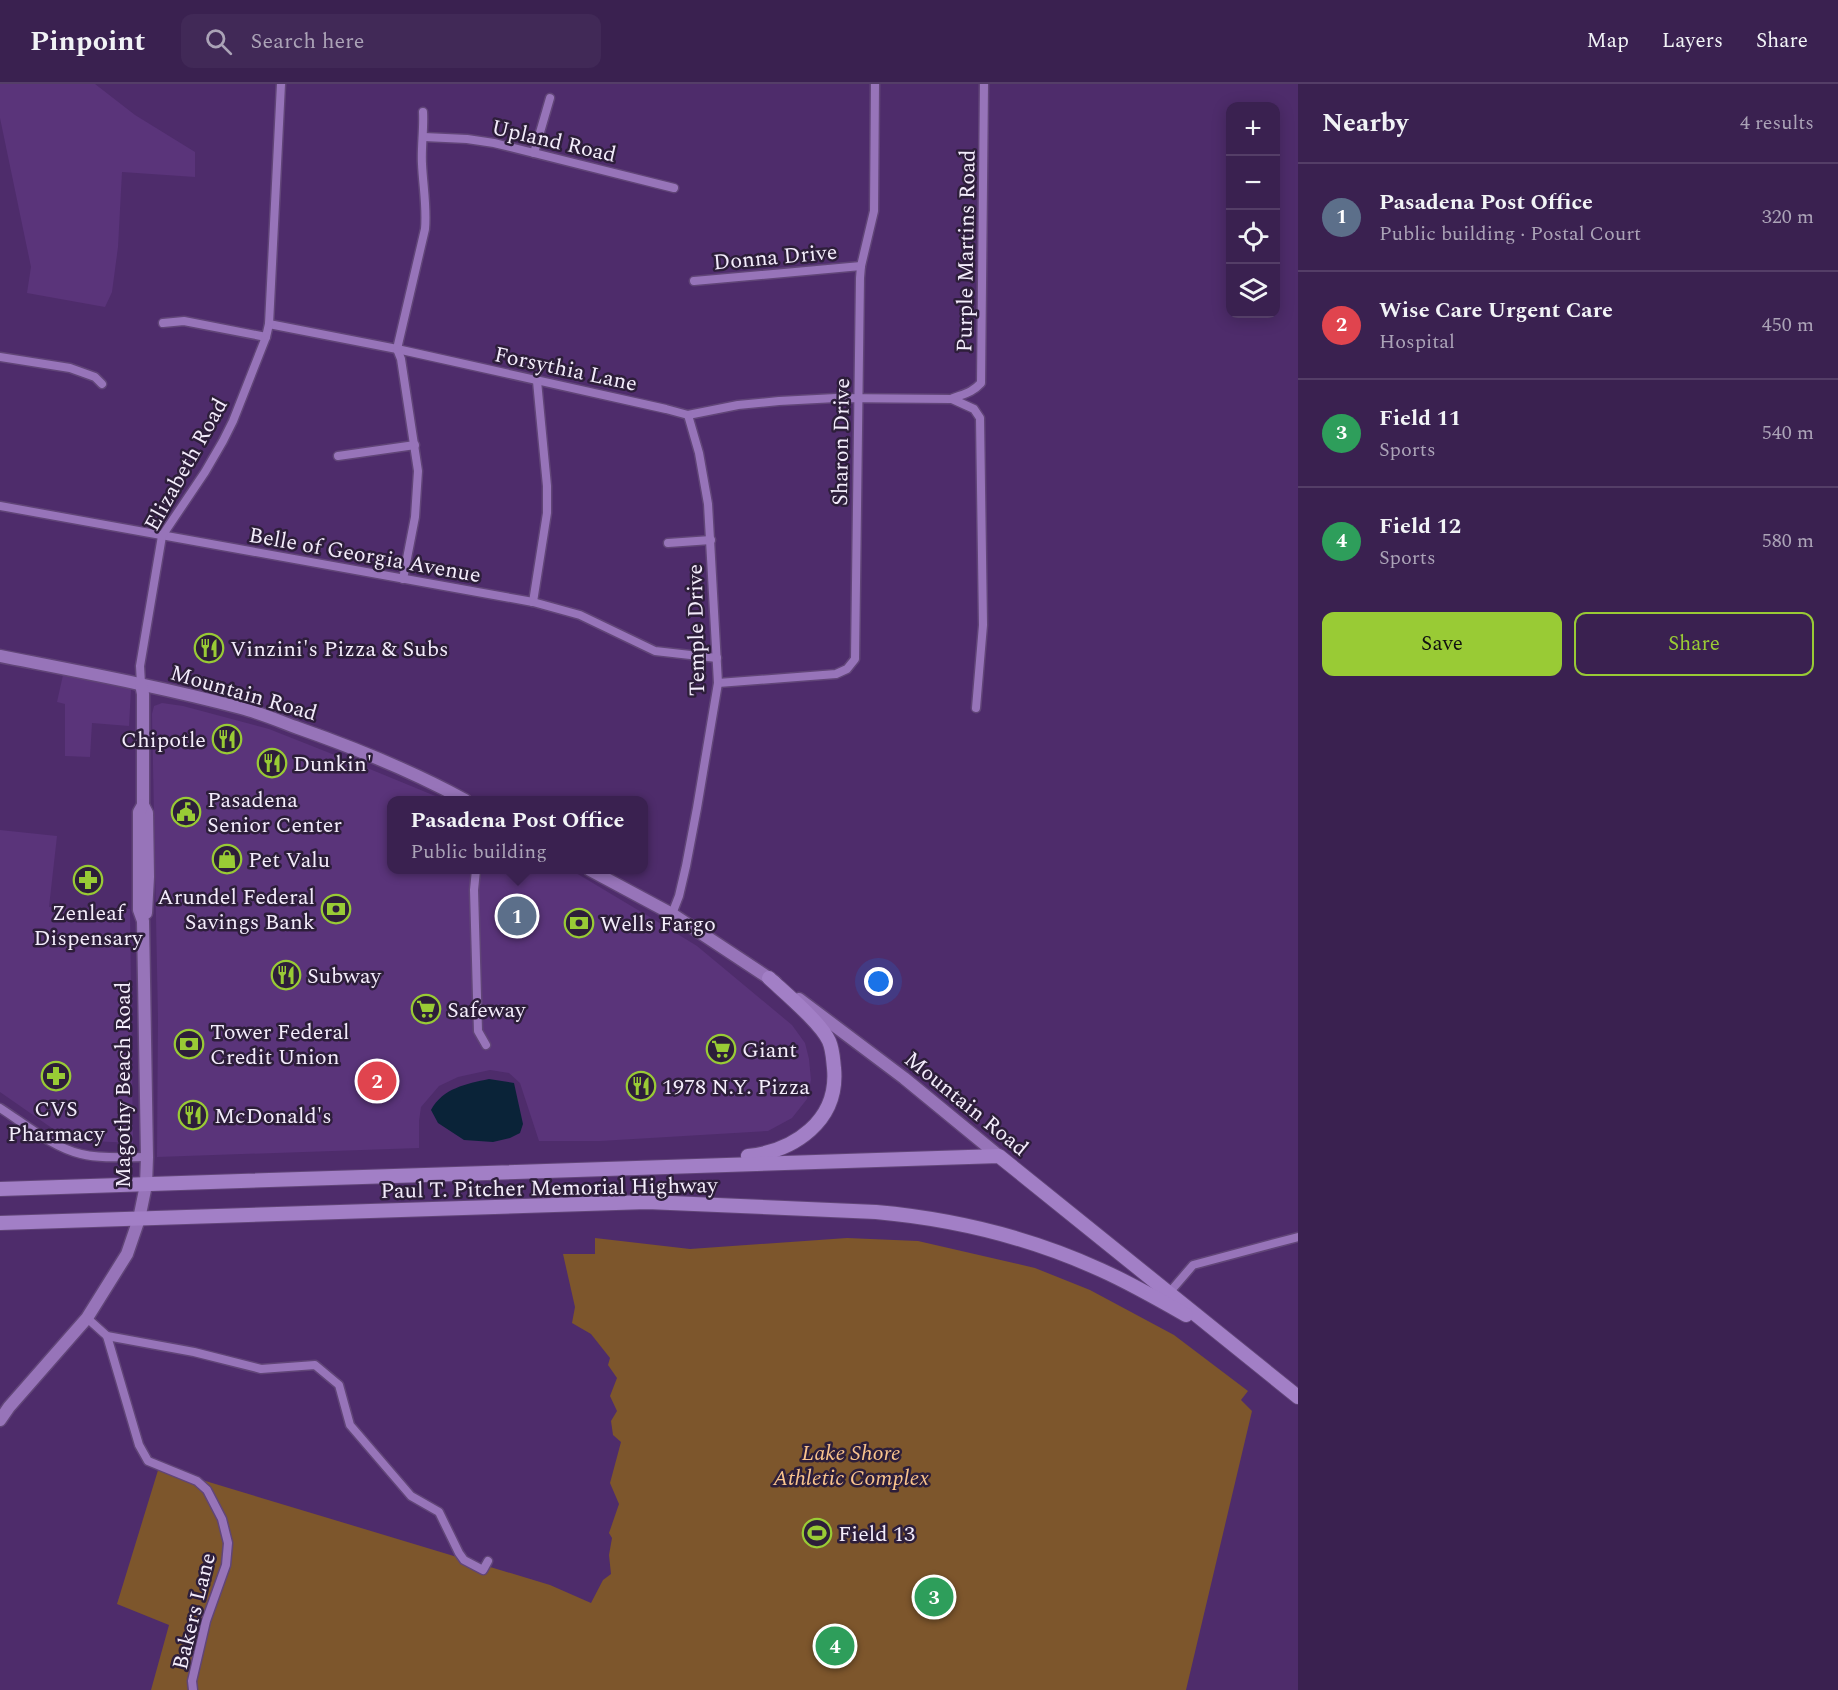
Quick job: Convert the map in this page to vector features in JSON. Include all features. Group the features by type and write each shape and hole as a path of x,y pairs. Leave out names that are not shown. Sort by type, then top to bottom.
{"main road":[{"name":"Mountain Road","path":"0,656 141,684 244,709 333,740 428,780 456,796"},
{"name":"Magothy Beach Road","path":"0,1419 87,1318 127,1254 139,1219 146,1185 143,921 147,909 148,877 147,813 143,805 143,694 141,684"},
{"name":"Mountain Road","path":"597,874 672,914 770,978 828,1020 1298,1397"},
{"path":"645,1167 777,1151 794,1143 810,1131 821,1118 833,1088 835,1073 829,1041 819,1027 770,978"},
{"name":"Paul T. Pitcher Memorial Highway","path":"0,1189 999,1156"},
{"name":"Paul T. Pitcher Memorial Highway","path":"0,1223 647,1202 911,1215 999,1233 1070,1257 1136,1287 1219,1334"}],"street":[{"name":"Elizabeth Road","path":"141,684 140,666 162,536 223,441 266,337 281,84"},
{"name":"Sharon Drive","path":"718,683 836,674 848,669 855,659 861,266 874,210 875,84"},
{"name":"Purple Martins Road","path":"858,398 951,399 974,390 981,383 984,84"},
{"path":"534,153 550,98"},
{"path":"404,579 417,503 418,471 401,359 397,349 426,213 422,162 423,112"},
{"name":"Upland Road","path":"424,137 494,143 674,188"},
{"name":"Donna Drive","path":"694,281 861,266"},
{"path":"163,323 184,321 266,337"},
{"name":"Forsythia Lane","path":"268,324 397,349 688,415 738,405 858,398"},
{"path":"0,357 70,368 95,377 102,384"},
{"path":"533,602 547,513 537,381"},
{"name":"Purple Martins Road","path":"951,399 974,409 980,418 983,625 976,708"},
{"name":"Temple Drive","path":"672,914 686,866 718,683 711,540 705,477 688,415"},
{"path":"338,456 415,445"},
{"name":"Belle of Georgia Avenue","path":"0,506 533,602 580,615 655,651 717,658"},
{"path":"668,543 711,540"},
{"path":"476,874 474,890 478,1031 486,1045"},
{"path":"0,1108 72,1151 99,1156 147,1156"},
{"path":"1169,1293 1193,1265 1298,1237"},
{"path":"87,1318 107,1336 194,1352 261,1369 315,1365 339,1385 350,1425 411,1496 439,1512 464,1560 483,1570 488,1561"},
{"name":"Bakers Lane","path":"107,1336 139,1444 148,1461 197,1481 207,1490 222,1519 228,1543 226,1565 206,1622 192,1681 193,1690"}],"shaded area":[{"path":"0,84 95,84 135,115 195,152 195,177 122,172 118,247 112,292 105,307 27,293 31,267 0,118"},
{"path":"63,675 131,689 129,726 92,723 90,757 65,756 65,704 57,702"},
{"path":"162,703 183,706 269,729 435,796 387,796 387,874 578,874 697,946 792,1025 805,1043 809,1059 811,1080 807,1099 792,1118 768,1131 600,1141 539,1141 520,1083 509,1073 490,1070 458,1077 439,1086 421,1107 419,1148 157,1157 158,1018 152,714 154,706"},
{"path":"0,830 57,836 49,907 130,909 133,1143 69,1140 0,1092"}],"green space":[{"name":"Lake Shore Athletic Complex","path":"595,1238 690,1249 847,1238 918,1241 1035,1268 1090,1290 1174,1335 1248,1391 1241,1400 1252,1411 1186,1690 151,1690 169,1625 117,1604 159,1467 550,1585 591,1603 603,1580 611,1574 609,1555 612,1538 609,1533 619,1504 610,1483 621,1442 613,1435 611,1421 617,1411 610,1396 617,1378 608,1365 610,1358 591,1334 572,1323 575,1307 563,1254 595,1254"}],"water":[{"path":"489,1079 514,1083 523,1124 520,1133 493,1142 464,1140 438,1123 431,1110 442,1097 456,1088"}],"place":[{"name":"Vinzini's Pizza & Subs","path":"209,648"},
{"name":"Chipotle","path":"227,739"},
{"name":"Dunkin'","path":"272,763"},
{"name":"Pasadena Senior Center","path":"186,812"},
{"name":"Pet Valu","path":"227,859"},
{"name":"Zenleaf Dispensary","path":"88,880"},
{"name":"Arundel Federal Savings Bank","path":"336,909"},
{"name":"Pasadena Post Office","path":"517,916"},
{"name":"Wells Fargo","path":"579,923"},
{"name":"Subway","path":"286,975"},
{"name":"Safeway","path":"426,1009"},
{"name":"Tower Federal Credit Union","path":"189,1044"},
{"name":"Giant","path":"721,1049"},
{"name":"CVS Pharmacy","path":"56,1076"},
{"name":"Wise Care Urgent Care","path":"377,1081"},
{"name":"1978 N.Y. Pizza","path":"641,1086"},
{"name":"McDonald's","path":"193,1115"},
{"name":"Field 13","path":"817,1533"},
{"name":"Field 11","path":"934,1597"},
{"name":"Field 12","path":"835,1646"}]}
